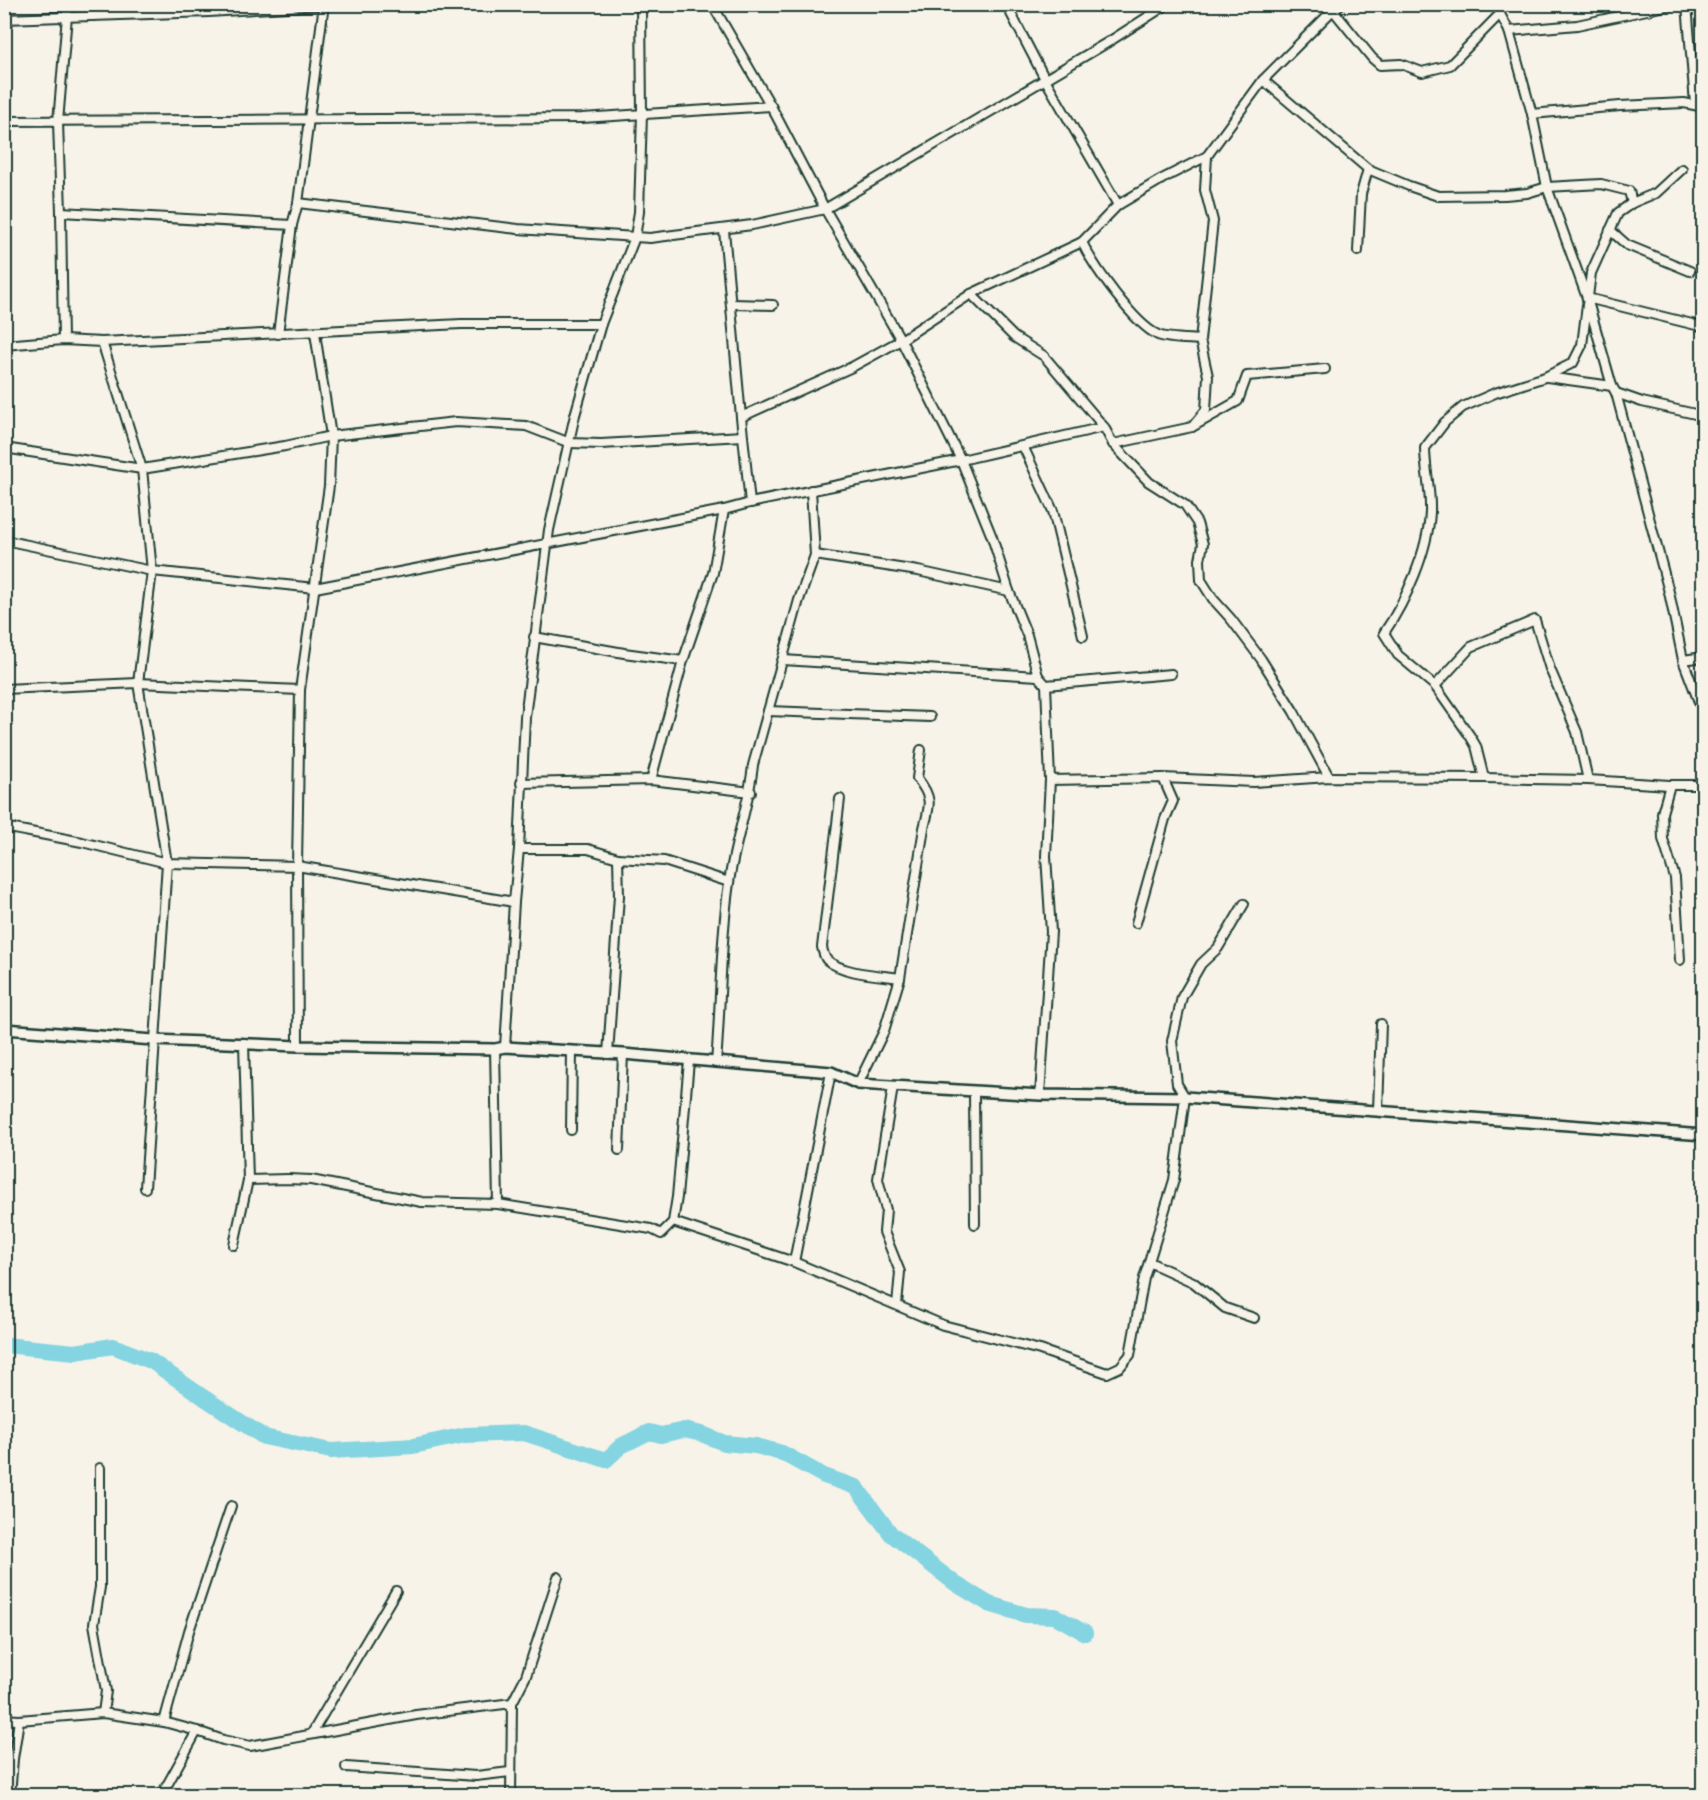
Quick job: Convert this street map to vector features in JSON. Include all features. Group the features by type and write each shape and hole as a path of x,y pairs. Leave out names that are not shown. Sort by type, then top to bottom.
{"street":[{"path":"63,340 62,212 57,122 68,4"},
{"path":"4,19 335,4"},
{"path":"453,4 476,4"},
{"path":"506,1047 525,717 534,637 547,545 575,415 601,324 635,237 639,212 642,114 641,4"},
{"path":"712,4 771,106 825,209 901,340 961,460 992,537 1009,591 1027,635 1038,676 1046,685 1050,780 1046,856 1052,932 1040,1095"},
{"path":"1006,4 1045,79 1118,205"},
{"path":"298,203 518,229 650,238 724,230 825,209 1168,4"},
{"path":"741,417 852,367 901,340 971,294 1082,242 1118,205 1208,156 1263,80 1341,4"},
{"path":"1498,4 1500,14 1509,31 1532,114 1547,187 1587,298 1614,389 1669,592 1683,660 1704,715"},
{"path":"1509,31 1577,25 1674,4"},
{"path":"1687,4 1695,104"},
{"path":"278,334 324,5"},
{"path":"1333,10 1380,65 1401,64 1422,72 1450,65 1500,14"},
{"path":"1263,80 1368,169 1408,186 1438,196 1505,195 1527,193 1547,187 1601,184 1629,191 1632,203"},
{"path":"1532,114 1620,105 1695,104 1704,106"},
{"path":"4,121 582,118 771,106"},
{"path":"1192,427 1206,410 1208,376 1200,340 1213,221 1205,190 1208,156"},
{"path":"1358,251 1361,194 1368,169"},
{"path":"1484,778 1476,746 1435,686 1398,655 1384,633 1399,609 1424,543 1430,513 1425,448 1445,422 1463,407 1495,393 1545,377 1573,363 1582,345 1592,273 1618,213 1632,203 1656,193 1682,169"},
{"path":"62,212 292,225"},
{"path":"724,230 750,503"},
{"path":"1610,230 1627,245 1690,271"},
{"path":"1082,242 1090,259 1113,290 1146,326 1159,335 1200,340"},
{"path":"971,294 1014,337 1044,356 1104,427 1113,444 1149,482 1185,504 1197,523 1203,544 1200,560 1201,580 1213,599 1261,659 1294,712 1329,777"},
{"path":"1587,298 1704,327"},
{"path":"731,304 773,304"},
{"path":"4,345 63,340 102,342 315,333 461,324 601,324"},
{"path":"298,1046 297,866 300,690 329,486 331,436 315,333"},
{"path":"102,342 141,470 152,571 138,683 167,863 145,1188"},
{"path":"1113,444 1192,427 1238,401 1247,376 1325,369"},
{"path":"1545,377 1614,389 1642,402 1704,416"},
{"path":"4,448 141,470 331,436 456,422 526,426 570,442 601,444 743,436"},
{"path":"4,540 152,571 315,588 724,510 1104,427"},
{"path":"1023,446 1053,511 1083,636"},
{"path":"716,1063 721,962 729,882 751,792 753,765 799,600 815,555 811,490"},
{"path":"651,780 683,662 713,573 724,510"},
{"path":"815,555 918,571 1009,591"},
{"path":"1435,686 1471,646 1535,620 1550,669 1577,732 1588,780"},
{"path":"534,637 683,662"},
{"path":"1683,660 1704,657"},
{"path":"783,660 1038,676"},
{"path":"1046,685 1171,674"},
{"path":"4,689 138,683 300,690"},
{"path":"768,711 930,717"},
{"path":"858,1084 884,1031 900,978 924,828 930,805 926,790 917,778 921,750"},
{"path":"1050,780 1163,778 1254,782 1329,777 1484,778 1704,785"},
{"path":"1136,923 1165,819 1173,801 1163,778"},
{"path":"521,783 651,780 751,792"},
{"path":"1670,785 1662,813 1663,839 1675,878 1680,960"},
{"path":"840,799 822,947 824,956 828,961 851,970 900,978"},
{"path":"4,827 82,842 167,863 297,866 514,902"},
{"path":"519,849 588,849 618,858 664,861 729,882"},
{"path":"608,1054 619,896 618,858"},
{"path":"673,1222 794,1262 943,1325 1040,1350 1107,1373 1120,1367 1130,1355 1144,1278 1174,1180 1185,1097 1177,1084 1172,1041 1182,997 1201,964 1218,948 1244,904"},
{"path":"1378,1110 1381,1024"},
{"path":"4,1029 154,1040 298,1046 495,1049 506,1047 623,1054 831,1072 858,1084 893,1087 1040,1095 1185,1097 1704,1135"},
{"path":"234,1245 248,1180 244,1043"},
{"path":"495,1049 498,1204"},
{"path":"571,1130 572,1051"},
{"path":"619,1150 623,1054"},
{"path":"248,1180 311,1180 422,1202 498,1204 651,1229 661,1234 673,1222 689,1061"},
{"path":"794,1262 831,1072"},
{"path":"893,1087 878,1179 886,1210 885,1233 900,1272 897,1305"},
{"path":"974,1091 975,1224"},
{"path":"1149,1262 1193,1282 1225,1308 1254,1318"},
{"path":"100,1468 100,1587 94,1624 106,1691 104,1713"},
{"path":"164,1722 189,1630 231,1506"},
{"path":"511,1796 512,1703 526,1676 558,1577"},
{"path":"312,1733 396,1591"},
{"path":"4,1719 19,1720 104,1713 164,1722 250,1746 416,1715 512,1703"},
{"path":"10,1796 19,1720"},
{"path":"161,1796 197,1731"},
{"path":"346,1767 476,1776 510,1772"}],"waterway":[{"path":"4,1345 75,1352 113,1346 151,1361 264,1437 331,1451 413,1446 465,1435 524,1433 606,1460 621,1446 649,1432 661,1435 684,1430 724,1443 756,1446 782,1453 824,1476 856,1487 891,1534 956,1584 989,1604 1026,1615 1055,1616 1085,1633"}]}
